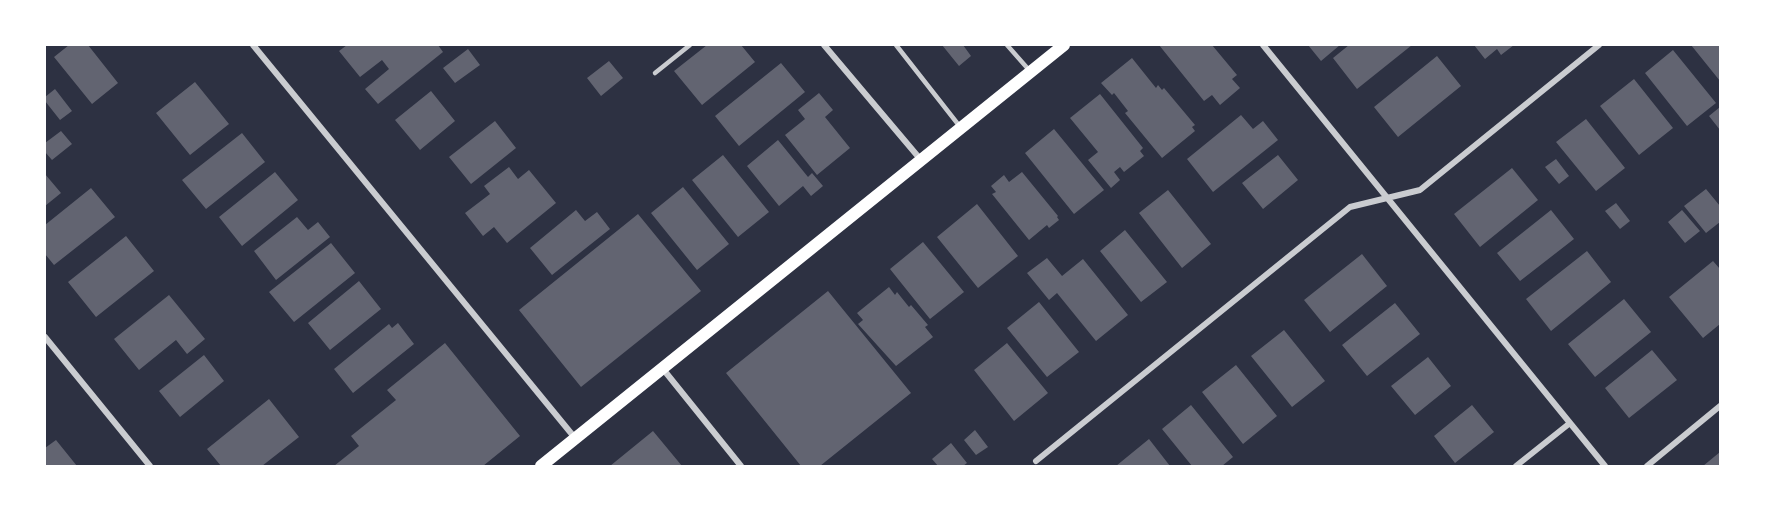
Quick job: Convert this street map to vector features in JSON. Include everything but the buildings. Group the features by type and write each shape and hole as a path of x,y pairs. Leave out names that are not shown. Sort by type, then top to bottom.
{"main road":[{"path":"541,466 1064,45"}],"street":[{"path":"253,45 575,438"},
{"path":"825,45 921,160"},
{"path":"1263,45 1605,466"},
{"path":"1036,461 1350,207 1420,190 1599,45"},
{"path":"45,337 150,466"},
{"path":"663,369 741,466"},
{"path":"1647,466 1720,406"},
{"path":"1516,466 1570,423"}],"lane":[{"path":"655,73 690,45"},
{"path":"896,45 961,128"},
{"path":"1007,45 1030,72"}]}
